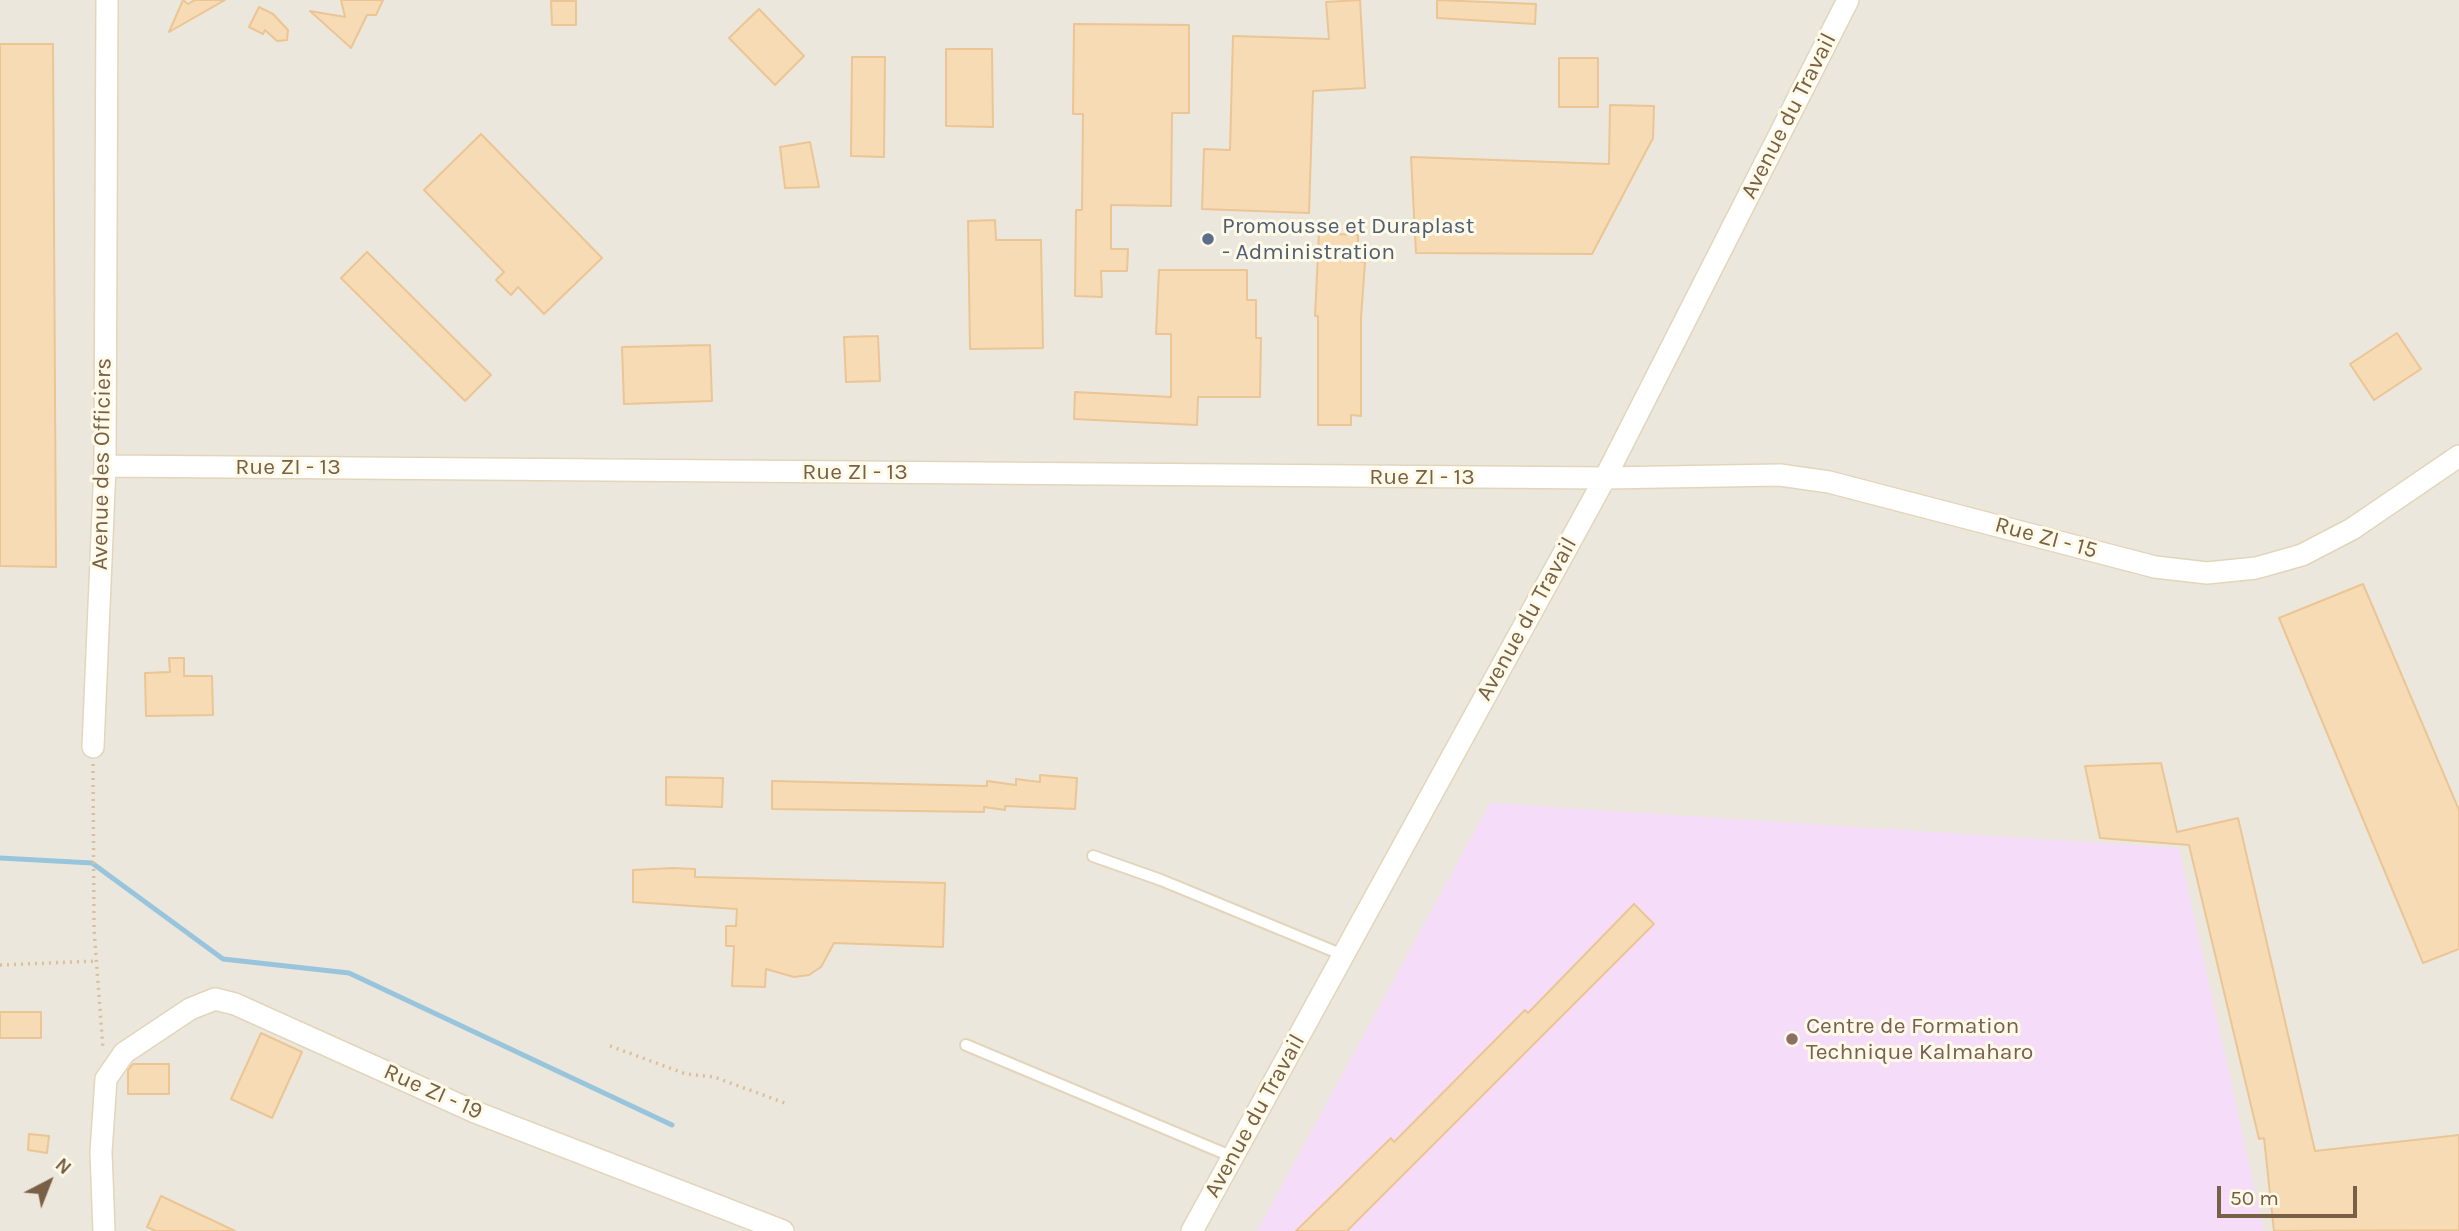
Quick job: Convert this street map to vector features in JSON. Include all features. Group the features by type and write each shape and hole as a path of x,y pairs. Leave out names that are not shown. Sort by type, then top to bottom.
{"street":[{"name":"Avenue des Officiers","path":"93,747 104,466 107,0"},
{"name":"Avenue du Travail","path":"1192,1231 1605,478 1848,0"},
{"name":"Rue ZI - 15","path":"1605,478 1780,475 1829,482 2155,567 2207,573 2256,568 2302,555 2352,528 2459,456"},
{"name":"Rue ZI - 13","path":"104,466 1605,478"},
{"name":"Rue ZI - 19","path":"106,1079 113,1065 140,1042 190,1009 205,1002 222,999 475,1112 783,1231"},
{"path":"104,1231 101,1152 106,1079"}],"lane":[{"path":"1093,856 1161,880 1343,955"},
{"path":"966,1045 1233,1157"}],"path":[{"path":"93,747 94,929 106,1079"},
{"path":"0,965 97,961"},
{"path":"610,1046 686,1074 714,1077 785,1103"}],"shaded area":[{"path":"0,0 2459,0 2459,1231 0,1231"},
{"name":"Centre de Formation Technique Kalmaharo","path":"1490,803 2179,848 2264,1231 1257,1231"}],"building":[{"path":"183,0 188,4 195,0 225,0 169,32"},
{"path":"341,0 383,0 376,15 367,15 351,48 310,11 345,17"},
{"path":"1360,0 1365,88 1313,91 1309,213 1202,209 1204,149 1230,150 1233,36 1329,39 1326,2"},
{"path":"1437,0 1536,4 1535,24 1437,18"},
{"path":"551,1 576,1 576,25 552,25"},
{"path":"259,7 273,14 288,30 287,40 277,41 265,30 263,34 249,27"},
{"path":"759,9 804,56 775,85 729,38"},
{"path":"1074,24 1189,25 1189,113 1172,113 1171,206 1111,205 1111,249 1128,249 1127,271 1101,271 1102,297 1075,296 1076,210 1082,210 1083,114 1073,114"},
{"path":"0,44 53,44 56,567 0,566"},
{"path":"946,49 992,49 993,127 946,126"},
{"path":"852,57 885,57 884,157 851,156"},
{"path":"1559,58 1598,58 1598,107 1559,107"},
{"path":"1610,105 1654,106 1653,138 1592,254 1416,253 1411,157 1609,164"},
{"path":"481,134 602,258 544,314 518,287 511,295 496,280 504,272 424,190"},
{"path":"810,142 819,187 785,188 780,147"},
{"path":"995,220 996,240 1041,240 1043,348 970,349 968,221"},
{"path":"1319,233 1358,235 1358,261 1365,262 1361,318 1361,416 1351,415 1351,425 1318,425 1318,316 1315,316"},
{"path":"367,252 491,375 465,401 341,278"},
{"path":"1159,270 1247,270 1247,300 1256,300 1256,338 1261,338 1260,397 1198,397 1197,425 1074,419 1075,392 1171,397 1171,334 1156,334"},
{"path":"2397,333 2421,369 2374,400 2350,364"},
{"path":"878,336 880,381 846,382 844,337"},
{"path":"710,345 712,401 624,404 622,347"},
{"path":"2363,584 2459,810 2459,949 2423,963 2279,618"},
{"path":"169,658 184,658 184,676 212,676 213,715 146,716 145,673 170,672"},
{"path":"2161,763 2177,832 2238,818 2315,1151 2459,1135 2459,1230 2274,1231 2264,1138 2259,1139 2189,845 2100,838 2085,766"},
{"path":"1040,775 1077,778 1075,809 1005,806 1005,810 984,807 984,812 772,809 772,781 987,786 987,781 1016,785 1016,779 1040,782"},
{"path":"666,777 723,778 722,807 666,805"},
{"path":"695,869 695,877 945,883 943,947 834,943 821,967 809,975 794,977 766,969 765,987 732,986 734,946 726,946 726,926 736,926 737,909 633,902 633,870"},
{"path":"1634,904 1654,924 1347,1231 1296,1231 1391,1138 1394,1142 1525,1010 1528,1013"},
{"path":"0,1012 41,1012 41,1038 0,1038"},
{"path":"261,1033 302,1052 272,1118 231,1099"},
{"path":"133,1064 169,1064 169,1094 128,1094 128,1070"},
{"path":"29,1134 49,1136 47,1153 28,1150"},
{"path":"161,1196 235,1231 156,1231 147,1227"}],"waterway":[{"path":"0,858 92,863 223,959 349,973 672,1125"}],"place":[{"name":"Promousse et Duraplast - Administration","path":"1208,239"},
{"name":"Centre de Formation Technique Kalmaharo","path":"1792,1039"}]}
